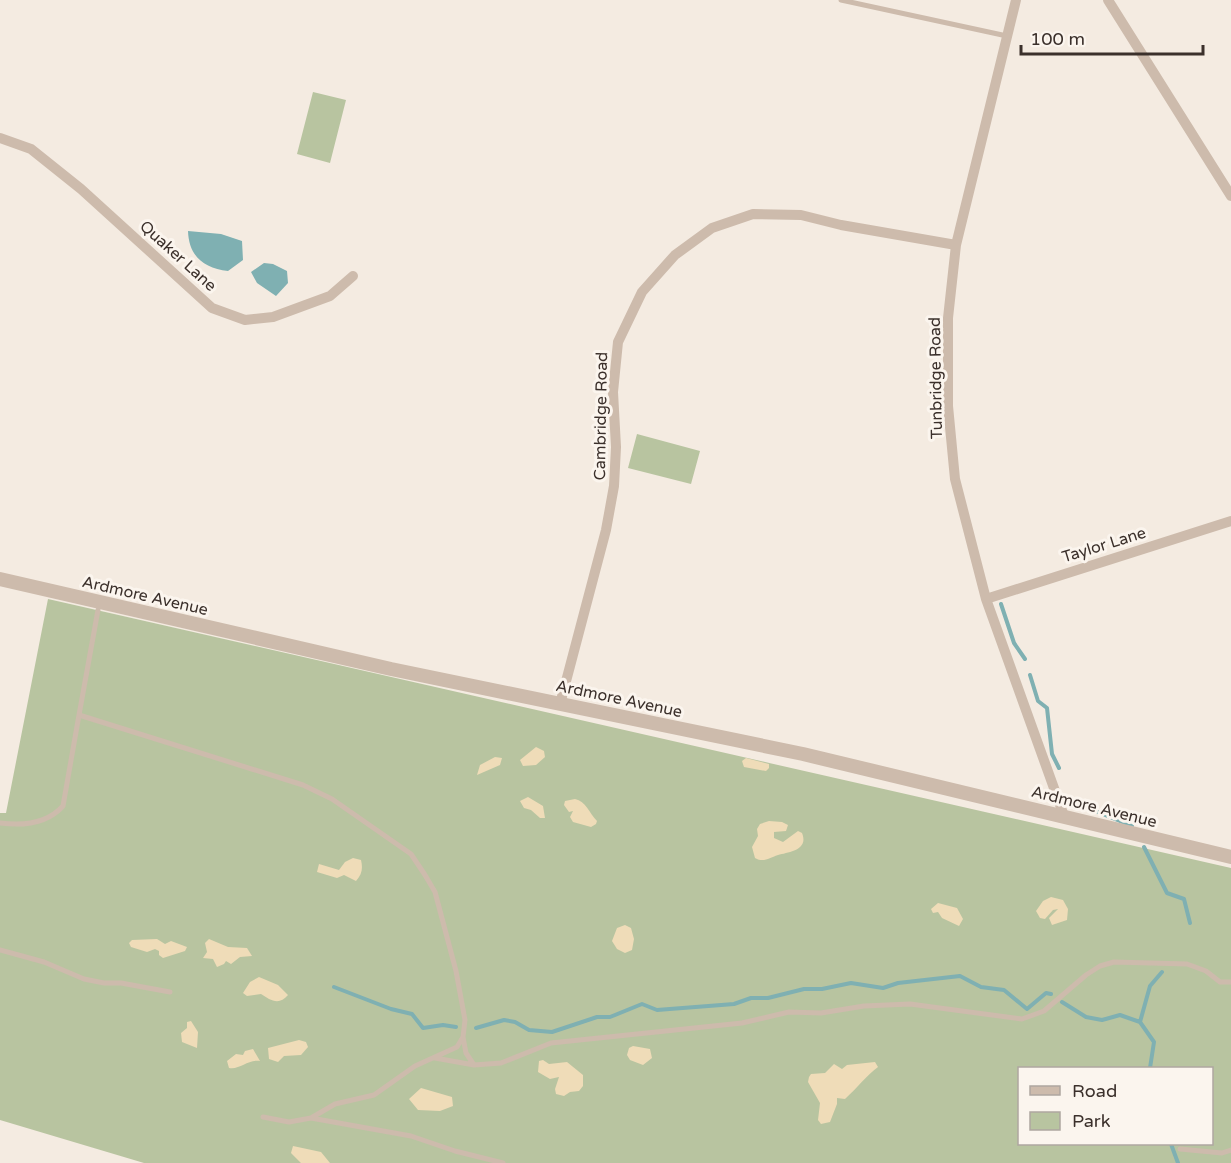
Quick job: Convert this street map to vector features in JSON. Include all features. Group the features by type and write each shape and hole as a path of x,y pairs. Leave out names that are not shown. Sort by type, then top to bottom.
{"street":[{"name":"Tunbridge Road","path":"1016,0 956,245 948,318 948,406 955,479 986,599 1064,816"},
{"path":"1108,0 1231,195"},
{"name":"Quaker Lane","path":"0,138 31,149 81,189 212,308 245,320 273,317 330,296 353,276"},
{"name":"Cambridge Road","path":"560,704 606,530 614,486 616,447 613,392 618,342 642,292 675,255 712,228 753,214 801,215 841,225 956,245"},
{"name":"Taylor Lane","path":"986,599 1231,521"},
{"name":"Ardmore Avenue","path":"0,579 303,650 803,754 1231,857"}],"lane":[{"path":"841,0 1007,36"},
{"path":"0,823 17,825 39,821 54,816 63,806 98,610"},
{"path":"79,715 303,785 332,799 411,854 435,892 463,1003 465,1020 463,1037 466,1053 474,1065"},
{"path":"0,950 44,962 84,979 104,984 121,983 170,992"},
{"path":"432,1058 474,1065 501,1063 551,1043 742,1023 789,1012 821,1013 864,1006 910,1004 1022,1019 1044,1011 1086,975 1100,966 1114,962 1187,964 1206,971 1220,982 1231,982"},
{"path":"311,1118 334,1104 374,1095 415,1066 457,1047 463,1037"},
{"path":"263,1117 289,1122 311,1118 411,1136 455,1151 503,1163"},
{"path":"1180,1149 1222,1153 1231,1150"}],"green space":[{"path":"313,92 346,100 330,163 297,154"},
{"path":"637,434 700,451 691,484 628,468"},
{"path":"48,599 1231,868 1231,1163 144,1163 0,1120 0,813 6,813"}],"sand":[{"path":"536,747 544,751 545,757 536,765 523,766 520,760"},
{"path":"495,757 502,758 500,765 477,775 480,765"},
{"path":"746,758 769,764 769,768 766,771 744,767 742,761"},
{"path":"528,797 543,806 545,818 540,818 531,810 524,808 520,801"},
{"path":"575,799 585,805 597,821 596,824 591,827 573,822 570,817 573,811 569,812 564,805 565,801"},
{"path":"769,821 788,825 786,831 774,832 774,838 783,842 798,831 802,833 803,843 797,849 766,860 755,858 752,847 758,836 757,829 760,824"},
{"path":"353,858 361,860 362,863 361,874 356,881 344,875 337,878 317,872 319,864 339,870 345,862"},
{"path":"1051,897 1063,900 1068,909 1067,920 1052,925 1049,918 1058,909 1053,910 1045,919 1040,918 1036,911 1043,901"},
{"path":"938,903 957,908 963,919 959,926 942,918 938,912 933,913 931,909"},
{"path":"625,925 631,928 634,939 632,950 625,953 617,949 612,941 617,928"},
{"path":"157,939 165,944 171,941 187,947 185,951 163,958 155,949 147,952 131,947 129,943 132,940"},
{"path":"209,939 228,947 247,948 252,956 240,957 231,964 226,961 217,967 213,959 203,958 207,952 205,943"},
{"path":"259,977 278,985 288,995 278,1001 261,994 247,996 243,993 250,982"},
{"path":"191,1021 198,1032 197,1048 182,1042 181,1033 187,1028 187,1022"},
{"path":"299,1040 306,1042 308,1047 301,1055 284,1056 278,1062 269,1059 268,1048"},
{"path":"633,1046 650,1049 652,1058 643,1065 630,1060 627,1055 629,1048"},
{"path":"253,1049 260,1061 229,1068 227,1061 236,1054 243,1055 245,1051"},
{"path":"543,1060 549,1064 567,1062 583,1075 583,1086 579,1091 570,1092 564,1096 556,1094 555,1089 559,1077 550,1079 538,1072 539,1061"},
{"path":"875,1062 878,1067 845,1099 837,1098 830,1122 821,1124 818,1120 820,1103 808,1082 811,1074 825,1073 834,1064 842,1069 847,1065"},
{"path":"421,1088 452,1097 453,1106 440,1111 418,1110 409,1099"},
{"path":"293,1146 321,1152 330,1163 301,1163 291,1153"}],"water":[{"path":"188,231 221,234 242,241 243,260 228,271 205,264 199,260 191,248"},
{"path":"264,263 273,264 287,271 288,283 276,296 257,283 251,272"}],"waterway":[{"path":"1001,604 1014,643 1025,659"},
{"path":"1030,675 1038,701 1047,708 1052,754 1059,768"},
{"path":"1088,808 1132,826"},
{"path":"1144,847 1167,893 1184,899 1190,923"},
{"path":"1150,1067 1154,1042 1140,1022 1150,986 1162,972"},
{"path":"476,1028 504,1020 515,1022 529,1030 552,1032 597,1017 610,1017 642,1004 657,1010 734,1004 751,998 768,998 804,989 822,989 851,983 883,988 898,983 960,976 981,987 1004,990 1027,1009 1046,993 1051,994"},
{"path":"334,987 391,1009 412,1014 423,1028 443,1025 456,1027"},
{"path":"1062,1002 1086,1017 1102,1020 1120,1015 1140,1022"},
{"path":"1171,1145 1178,1163"}]}
